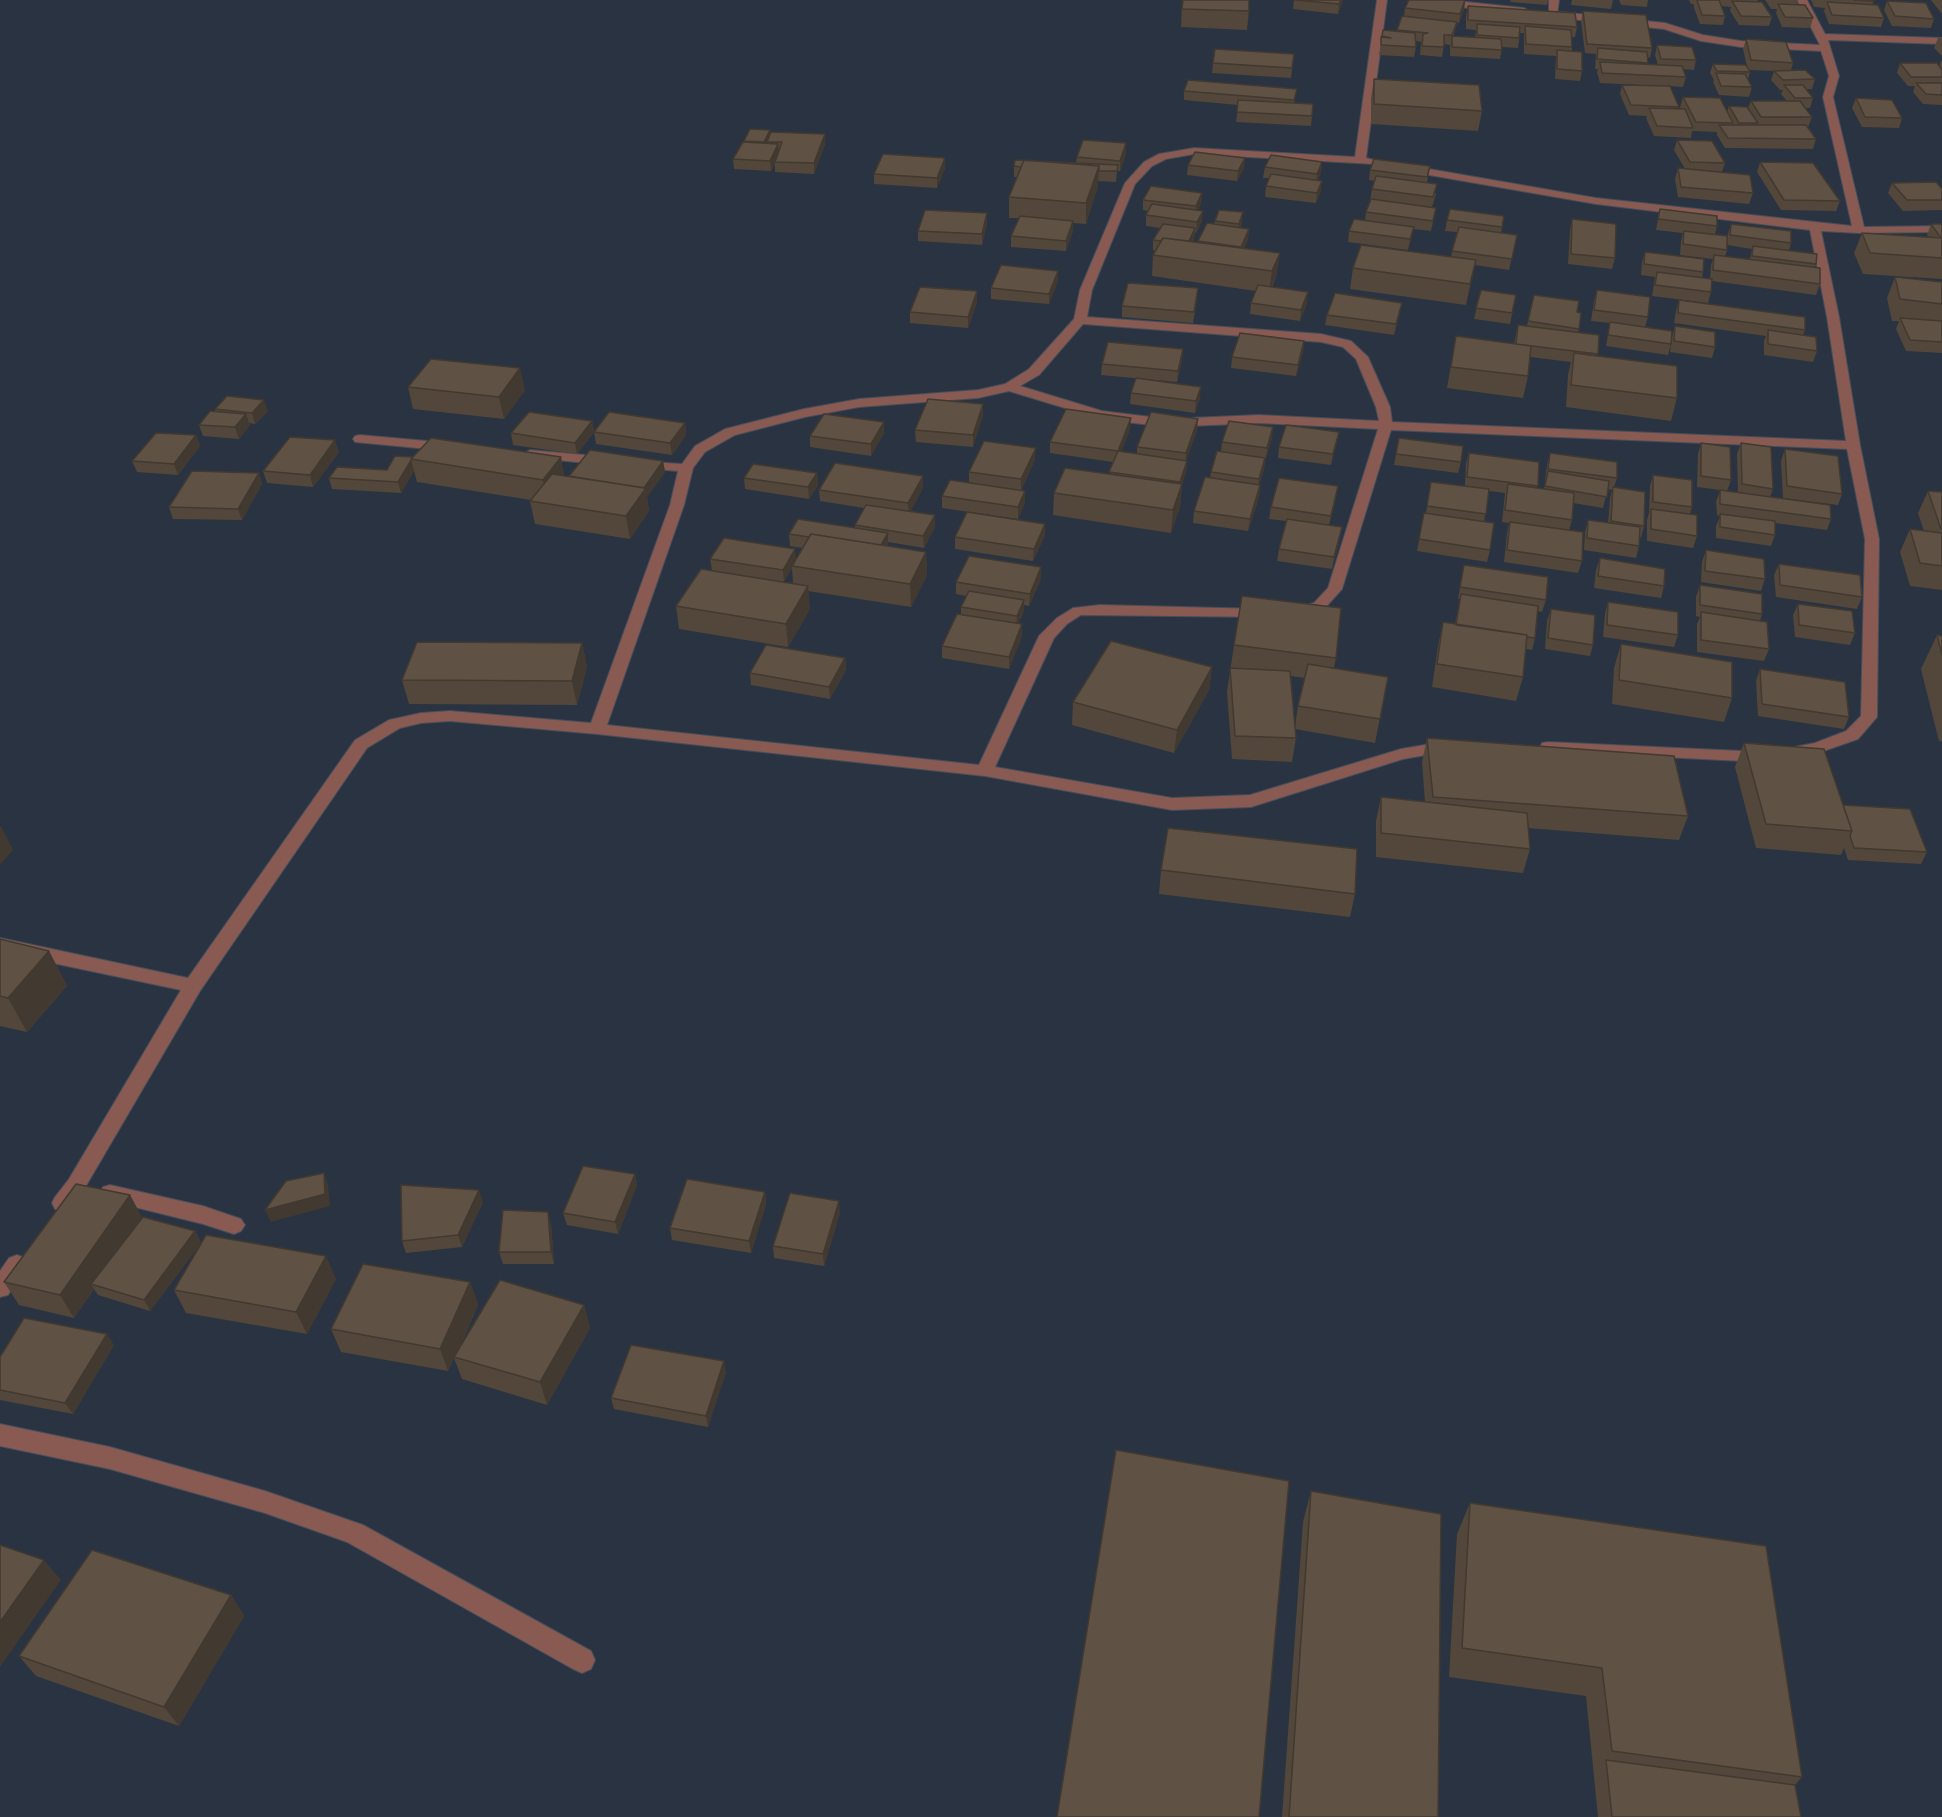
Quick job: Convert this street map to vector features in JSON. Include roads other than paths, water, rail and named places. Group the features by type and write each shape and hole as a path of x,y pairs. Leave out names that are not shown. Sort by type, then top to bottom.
{"street":[{"path":"1360,160 1382,0"},
{"path":"1421,0 1532,12"},
{"path":"1554,0 1554,14"},
{"path":"1802,0 1823,42 1834,76 1828,97 1859,230"},
{"path":"1543,13 1665,26 1701,38 1731,43 1942,41"},
{"path":"597,729 677,505 687,468 700,448 730,432 804,413 859,404 978,394 1009,387 1034,372 1080,320 1086,290 1130,183 1148,164 1163,156 1194,151 1360,160 1383,164"},
{"path":"1395,166 1596,201 1815,227 1859,230 1942,229"},
{"path":"1533,747 1772,757 1818,748 1852,735 1869,717 1872,539 1815,227"},
{"path":"986,771 1047,636 1062,621 1078,611 1265,614 1290,613 1319,606 1324,602 1335,589 1386,426 1383,406 1372,378 1362,357 1347,344 1321,338 1080,320"},
{"path":"1009,387 1101,415 1142,421 1189,423 1259,418 1386,426 1853,445"},
{"path":"360,439 464,448"},
{"path":"511,452 687,468"},
{"path":"55,1213 76,1185 193,986 362,744 394,724 421,718 450,716 597,729 986,771 1172,804 1251,801 1401,754 1462,744"},
{"path":"0,945 193,986"},
{"path":"76,1185 202,1215 234,1225"},
{"path":"0,1288 28,1250"},
{"path":"0,1435 110,1458 265,1502 354,1533 582,1660"}]}
